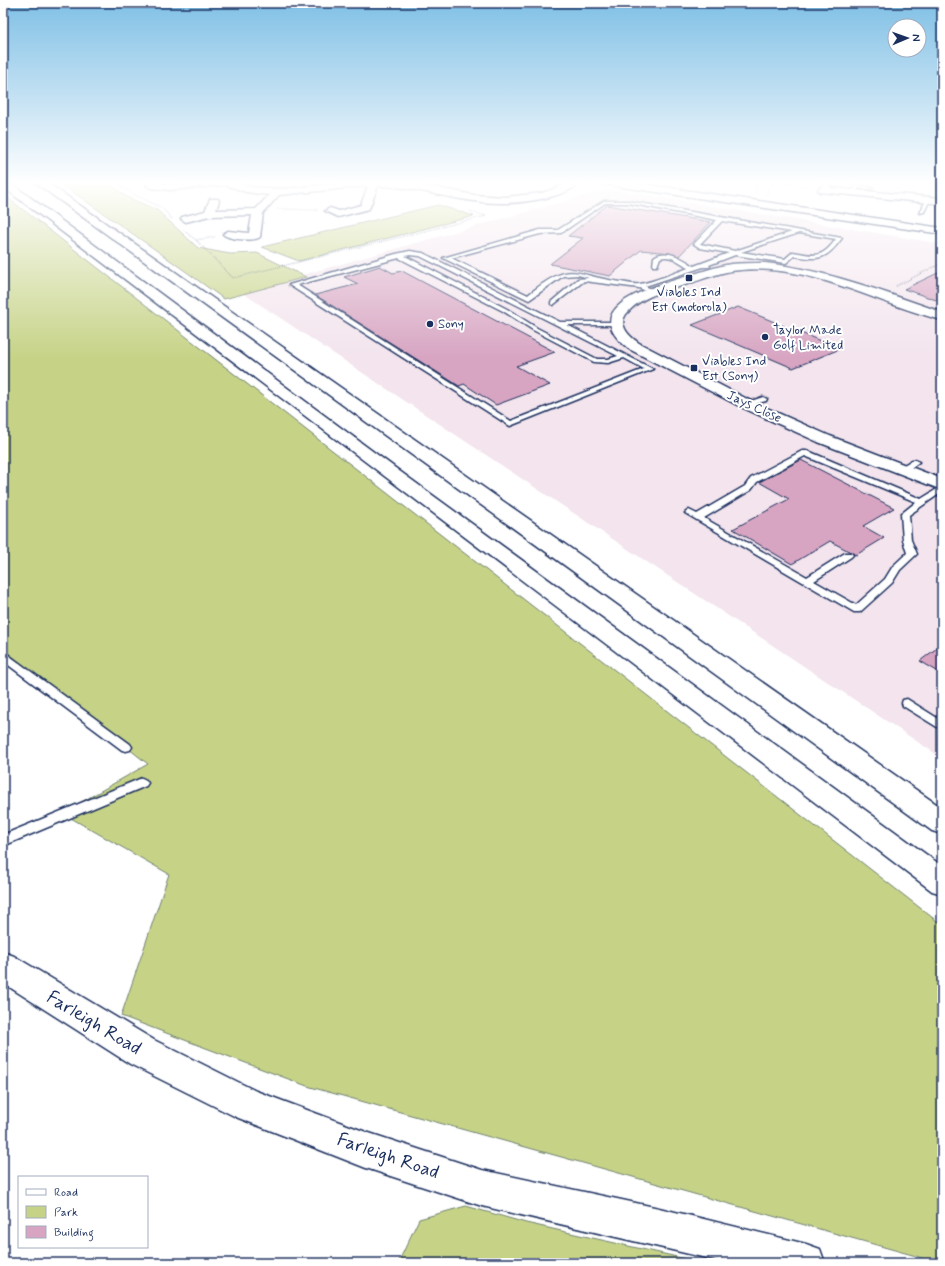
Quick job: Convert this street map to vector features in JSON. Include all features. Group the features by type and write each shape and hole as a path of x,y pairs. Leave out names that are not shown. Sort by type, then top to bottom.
{"main road":[{"path":"80,240 942,882"},
{"path":"121,240 942,823"},
{"name":"Farleigh Road","path":"3,966 142,1052 248,1105 366,1150 482,1188 659,1227 806,1263"}],"street":[{"path":"617,326 618,316 629,303 653,292 720,269 740,266 802,272 942,316"},
{"name":"Jays Close","path":"617,326 625,340 634,346 746,404 824,439 909,466 942,487"}],"lane":[{"path":"511,240 446,258 529,298 557,275 563,273 640,286 653,292"},
{"path":"701,240 697,244 702,247 733,254 786,261 793,254 818,258 830,252 838,240"},
{"path":"640,286 773,240"},
{"path":"571,329 595,333 624,356 650,369 510,424 292,285 398,255 410,253 421,254 571,329 595,333 617,326"},
{"path":"655,265 657,257 664,254 677,258 693,268"},
{"path":"398,255 515,316 596,361 608,361 624,356"},
{"path":"703,265 720,269"},
{"path":"553,303 580,280 600,280"},
{"path":"515,316 532,309"},
{"path":"560,323 617,326"},
{"path":"746,404 763,399"},
{"path":"922,502 805,453 754,480 748,488 693,515 857,610 890,581 896,568 912,554 907,540 905,514 922,502 942,487"},
{"path":"808,581 848,555"},
{"path":"3,656 126,747"},
{"path":"907,703 942,726"},
{"path":"3,842 5,839 142,783"}],"path":[{"path":"196,240 233,278 388,240"},
{"path":"892,288 942,264"}],"shaded area":[{"path":"427,240 918,240 942,244 942,758 241,292"}],"green space":[{"path":"3,240 62,240 942,925 942,1263 935,1263 916,1256 307,1086 121,1016 169,874 62,813 148,764 3,649"},
{"path":"142,240 189,240 198,248 230,254 257,253 306,277 224,299"},
{"path":"291,240 380,240 299,261 262,247"},
{"path":"466,1206 526,1223 704,1263 398,1263 419,1219"}],"building":[{"path":"580,240 694,240 679,256 670,253 641,250 610,276 550,264"},
{"name":"Sony","path":"380,266 393,273 402,271 555,352 516,366 550,385 496,405 464,384 459,386 315,295 358,284 344,277"},
{"path":"942,271 942,302 904,289"},
{"name":"Taylor Made Golf Limited","path":"738,307 840,349 793,368 692,325"},
{"path":"801,460 894,508 863,526 884,538 856,555 830,541 792,564 733,529 789,499 759,482"},
{"path":"942,644 942,674 920,661"}],"place":[{"name":"Viables Ind Est (motorola)","path":"689,278"},
{"name":"Sony","path":"430,324"},
{"name":"Taylor Made Golf Limited","path":"765,337"},
{"name":"Viables Ind Est (Sony)","path":"694,368"}]}
